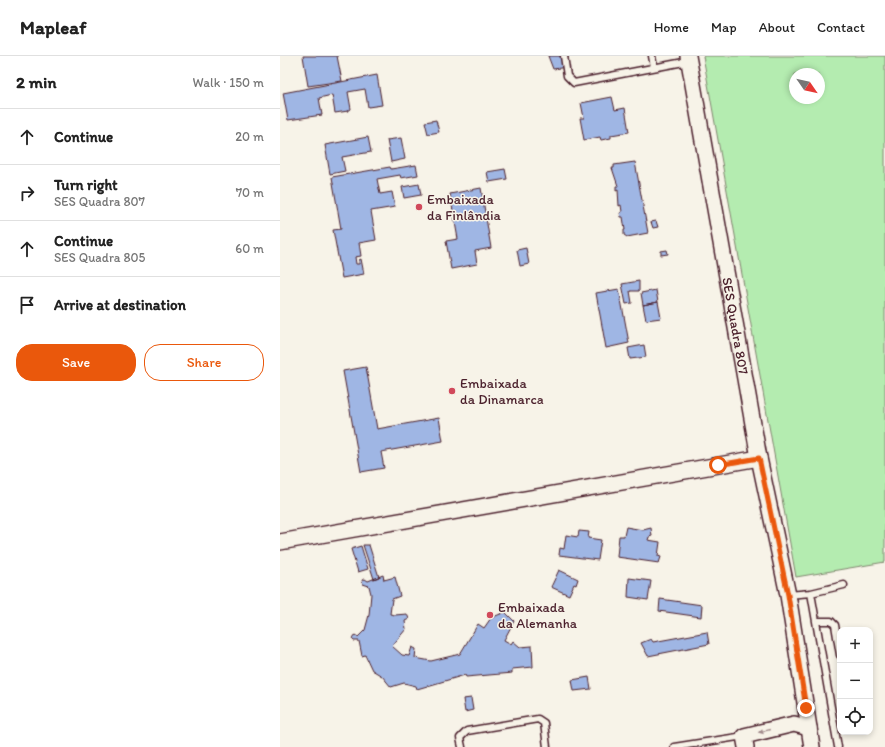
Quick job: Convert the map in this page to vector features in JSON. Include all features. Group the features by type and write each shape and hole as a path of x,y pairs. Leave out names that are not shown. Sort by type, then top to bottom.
{"street":[{"name":"SES Quadra 807","path":"688,59 759,458 788,595 812,747"},
{"path":"280,542 759,458"},
{"path":"745,741 794,724 806,708"},
{"path":"794,724 809,728"}],"lane":[{"path":"564,56 567,76 574,83 654,68 688,59"},
{"path":"652,56 654,68"},
{"path":"788,595 811,593 844,585"},
{"path":"811,593 837,727"},
{"path":"816,620 830,621 835,625 837,637"},
{"path":"462,747 460,738 467,731 538,719 544,723 547,747"},
{"path":"838,735 838,747"},
{"path":"674,747 745,741"}],"green space":[{"path":"703,56 885,56 885,562 796,577"}],"building":[{"path":"303,56 337,56 342,81 308,86"},
{"path":"548,56 568,56 568,67 553,69"},
{"path":"377,75 382,105 368,107 365,89 348,92 351,109 348,111 335,113 332,95 319,98 322,115 288,120 283,93"},
{"path":"612,97 615,110 625,108 629,132 611,135 611,138 601,140 600,137 584,140 580,118 584,118 581,103"},
{"path":"436,120 439,132 428,134 425,122"},
{"path":"368,137 371,152 342,157 345,171 330,174 325,145"},
{"path":"401,138 405,159 391,162 387,140"},
{"path":"635,162 648,233 627,237 624,235 625,230 623,217 621,217 620,213 622,212 621,205 619,206 618,190 616,191 616,186 618,186 612,168 614,168 614,165"},
{"path":"416,165 418,175 401,178 400,175 377,179 380,194 392,192 395,207 371,211 376,240 359,243 361,256 355,257 356,264 359,264 359,260 361,259 364,274 342,278 333,230 341,229 332,177 390,167 391,169"},
{"path":"505,169 507,179 489,182 487,172"},
{"path":"419,184 421,195 404,198 402,187"},
{"path":"481,188 491,248 475,251 477,264 451,269 446,241 458,239 450,194"},
{"path":"656,221 658,227 653,228 651,222"},
{"path":"526,248 529,264 520,266 517,250"},
{"path":"667,250 668,254 661,255 661,251"},
{"path":"639,281 639,291 630,291 632,303 626,304 622,284"},
{"path":"619,289 629,343 606,348 596,293"},
{"path":"656,290 658,302 643,305 641,293"},
{"path":"658,302 661,318 646,320 643,305"},
{"path":"644,345 646,357 630,359 628,348"},
{"path":"366,367 377,429 439,418 443,441 381,452 384,468 361,472 343,371"},
{"path":"626,527 643,530 651,528 652,536 649,537 648,540 660,542 658,556 661,557 659,563 617,557 619,536 624,536"},
{"path":"579,531 589,532 588,538 601,540 598,560 559,555 560,548 564,549 566,535 578,537"},
{"path":"363,545 369,545 379,577 374,579"},
{"path":"361,546 368,569 358,572 351,549"},
{"path":"559,570 578,579 569,595 551,587"},
{"path":"383,575 384,580 395,577 400,596 392,599 390,614 407,614 409,619 405,621 406,629 392,646 402,655 409,656 412,647 416,649 415,658 431,661 460,654 478,624 484,628 491,618 505,612 514,621 504,640 511,644 513,641 520,647 532,646 533,667 512,669 512,673 466,677 465,675 417,689 416,686 404,683 391,687 382,676 372,670 365,655 362,656 359,641 354,641 352,639 355,635 358,637 365,630 369,615 371,594 369,586 363,584 362,580 365,579 368,581"},
{"path":"629,578 651,581 648,600 628,597"},
{"path":"660,599 702,605 701,617 659,611"},
{"path":"707,632 709,644 648,656 641,643 651,639 653,642"},
{"path":"589,677 591,689 574,691 572,680"},
{"path":"471,698 473,710 465,712 463,699"}],"place":[{"name":"Embaixada da Finlândia","path":"419,207"},
{"name":"Embaixada da Dinamarca","path":"452,391"},
{"name":"Embaixada da Alemanha","path":"490,615"}],"route":[{"path":"718,465 759,458 788,595 806,708"}]}
